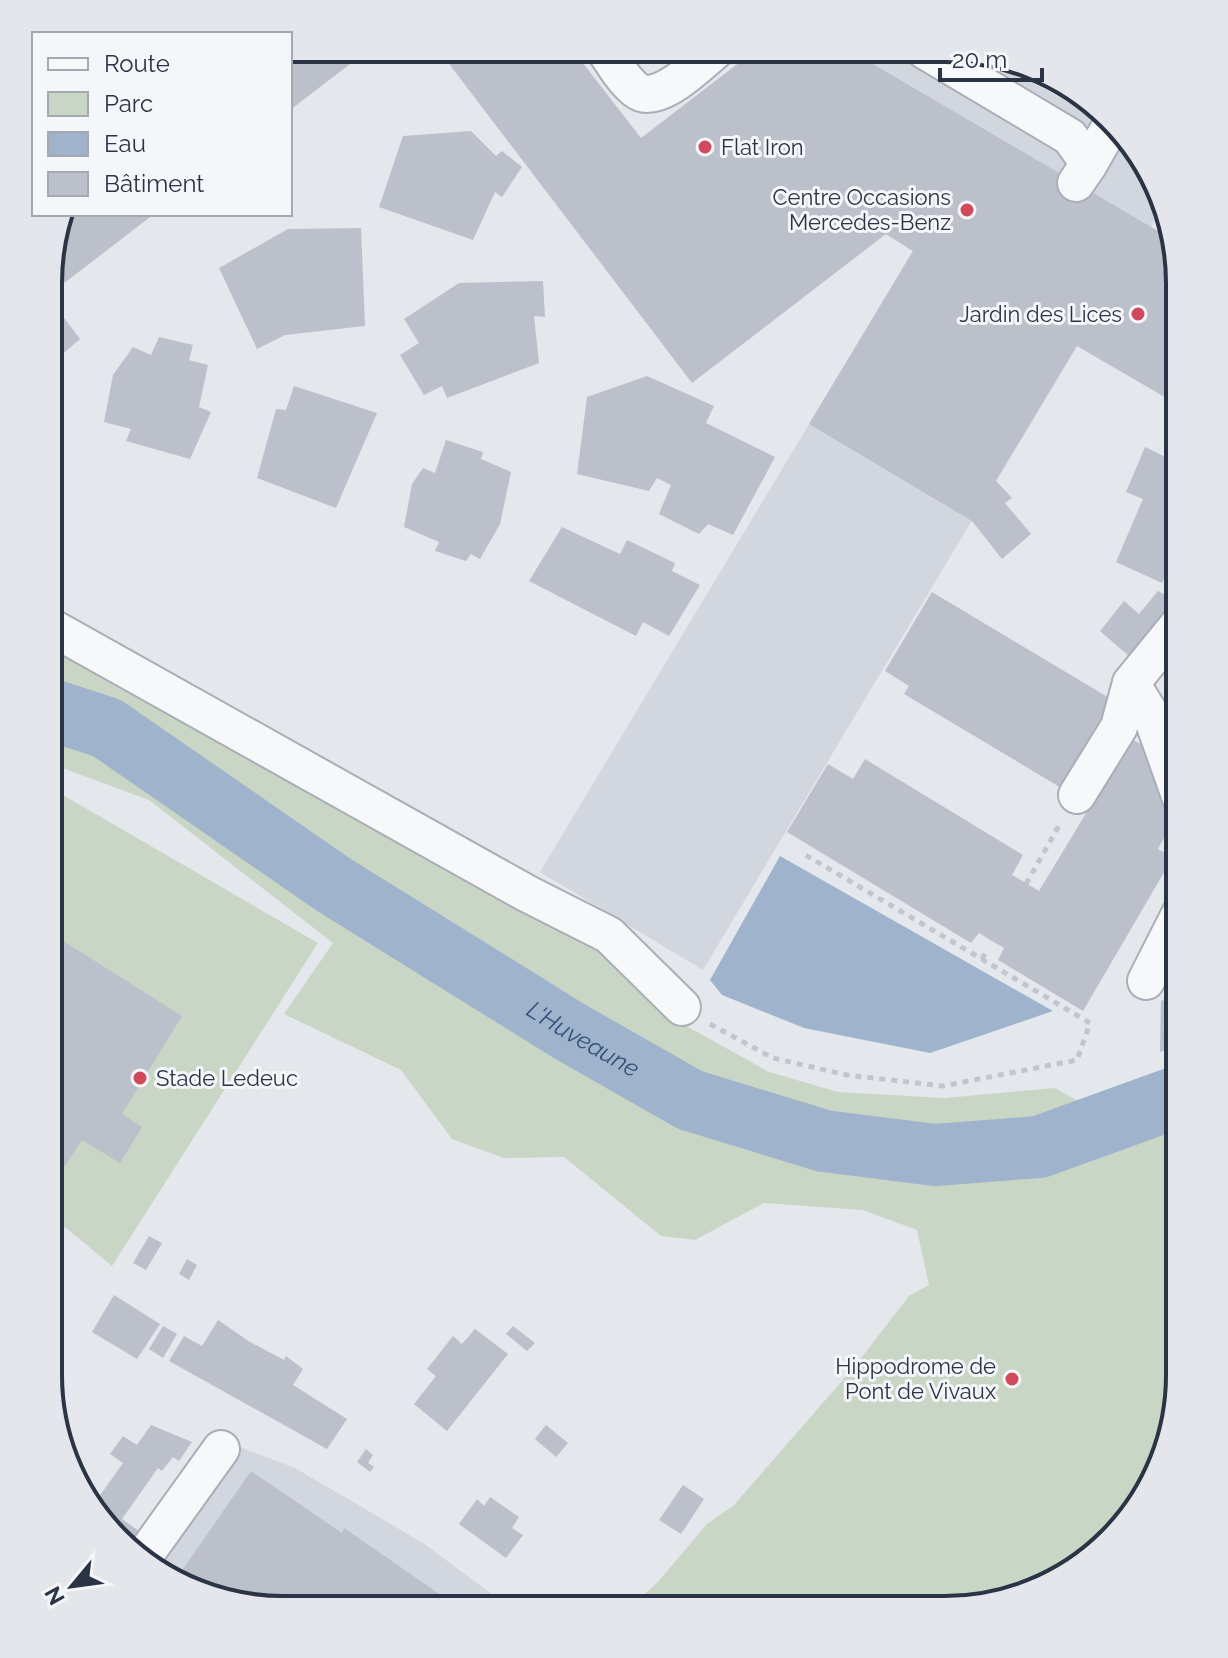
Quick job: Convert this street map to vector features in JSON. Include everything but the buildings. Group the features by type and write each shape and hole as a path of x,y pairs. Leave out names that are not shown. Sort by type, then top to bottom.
{"street":[{"path":"614,62 634,89 644,95 663,92 701,62"},
{"path":"944,62 1070,137 1083,174 1107,133"},
{"path":"62,633 526,893 609,935 682,1007"},
{"path":"1077,795 1119,727 1131,683 1166,640"},
{"path":"1131,683 1152,717 1166,756"},
{"path":"1146,981 1166,942"},
{"path":"148,1550 221,1449"}],"path":[{"path":"1026,884 1077,795"},
{"path":"682,1007 773,1058 847,1075 943,1086 1077,1060 1090,1023 804,854"},
{"path":"982,959 986,952"}],"shaded area":[{"path":"805,62 945,62 1002,70 1020,76 1091,117 1129,160 1156,218 1151,227 1148,226 703,970 540,872 913,251 858,217 774,116"},
{"path":"234,1445 295,1468 423,1543 494,1596 254,1594 212,1584 159,1559"}],"green space":[{"path":"62,643 602,947 663,1013 769,1072 838,1092 945,1098 1055,1088 1131,1131 1166,1125 1166,1390 1154,1446 1129,1498 1091,1541 1068,1559 1043,1573 988,1592 960,1596 642,1596 707,1524 733,1506 855,1366 909,1296 929,1285 917,1230 863,1210 764,1203 695,1240 661,1236 564,1157 504,1158 452,1139 401,1070 284,1014 333,943 149,800 62,768"},
{"name":"Stade Ledeuc","path":"62,795 318,943 112,1266 62,1225"}],"water":[{"path":"780,856 1053,1011 930,1053 804,1028 722,995 710,980"}],"waterway":[{"name":"L'Huveaune","path":"62,713 107,728 334,885 569,1031 690,1100 824,1141 935,1155 1039,1147 1166,1101"}],"place":[{"name":"Flat Iron","path":"705,147"},
{"name":"Centre Occasions Mercedes-Benz","path":"967,210"},
{"name":"Jardin des Lices","path":"1138,314"},
{"name":"Stade Ledeuc","path":"140,1078"},
{"name":"Hippodrome de Pont de Vivaux","path":"1012,1379"}]}
